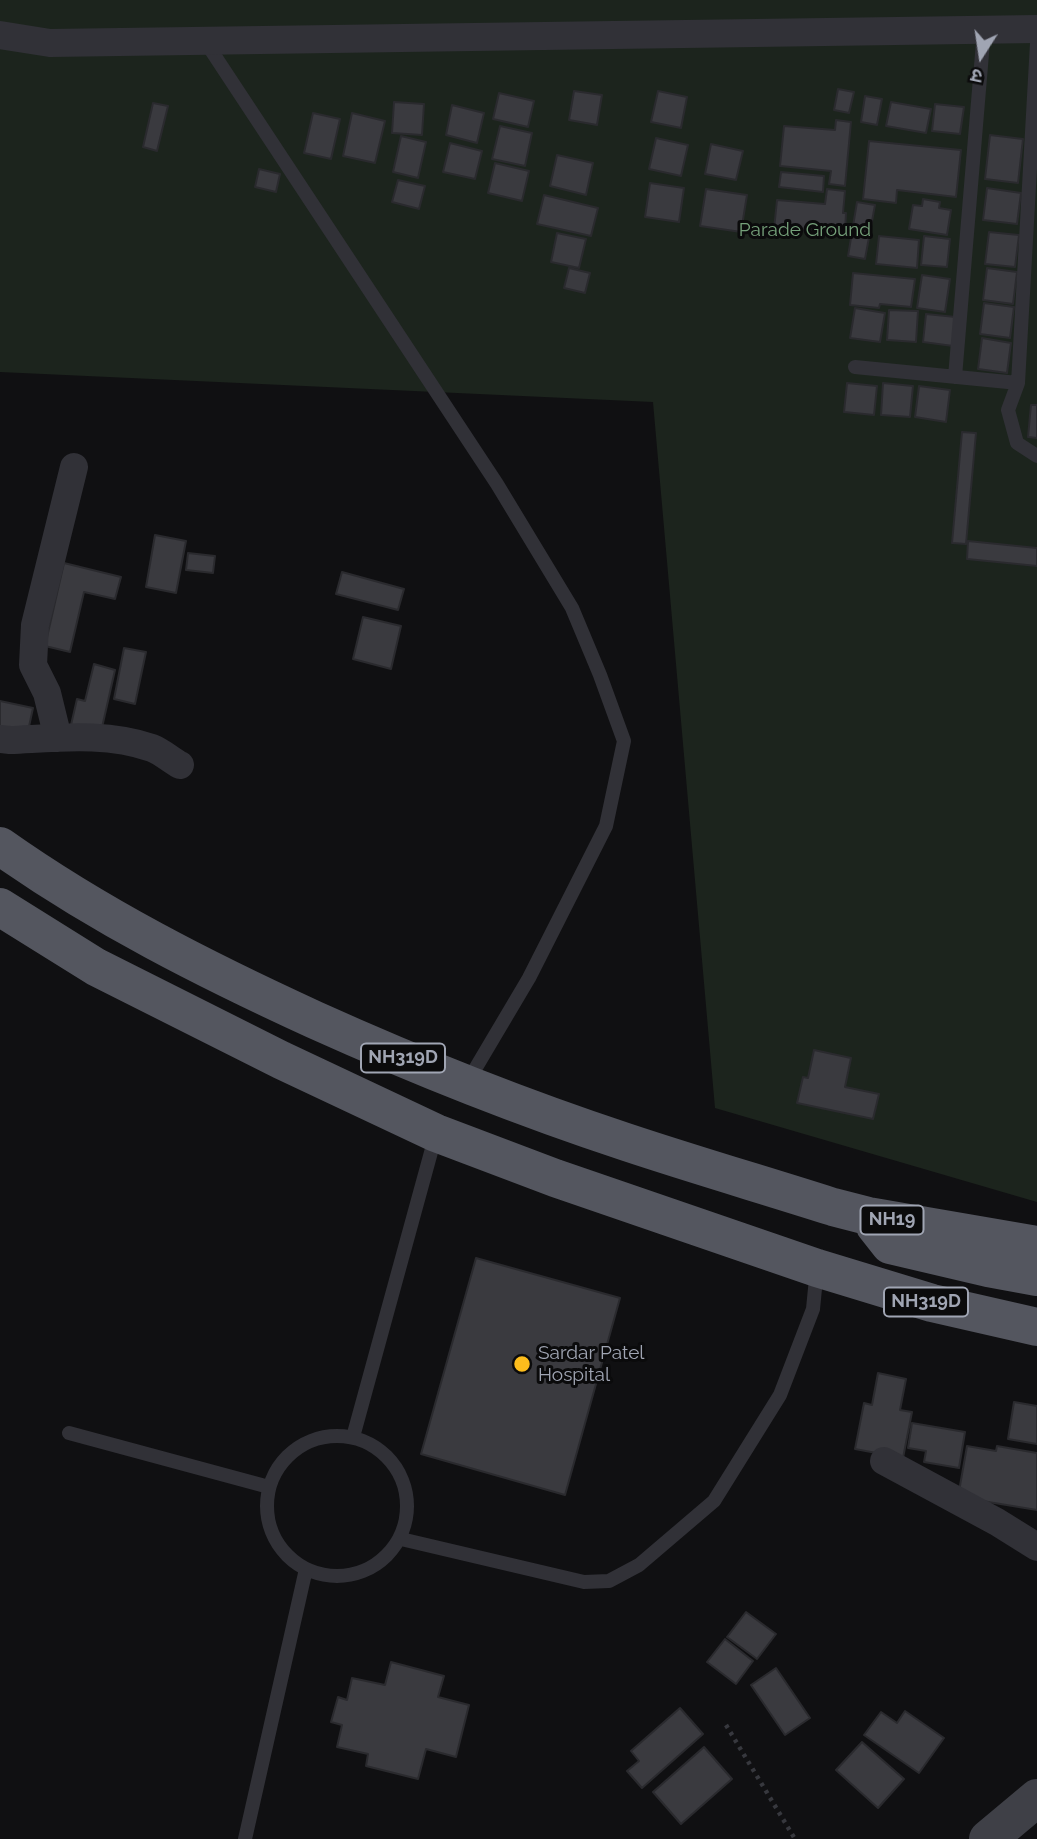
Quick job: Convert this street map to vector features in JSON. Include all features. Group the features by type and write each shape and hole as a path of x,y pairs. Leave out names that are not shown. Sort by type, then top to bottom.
{"highway":[{"name":"NH319D","path":"0,846 30,868 154,943 237,985 405,1059 625,1142 866,1243 932,1303 1037,1327"},
{"name":"NH319D","path":"0,907 96,967 281,1060 436,1133 555,1178 817,1268 866,1243"},
{"path":"386,1109 405,1059"},
{"name":"NH19","path":"866,1243 951,1230 1037,1245"},
{"path":"866,1243 1037,1277"},
{"path":"866,1243 988,1295 1037,1304"}],"main road":[{"path":"988,1839 1037,1798"}],"street":[{"path":"0,35 50,43 1037,29"},
{"path":"58,738 47,693 33,665 35,625 74,467"},
{"path":"0,738 103,738 125,741 154,749 180,765"},
{"path":"884,1461 997,1522 1037,1547"}],"lane":[{"path":"955,377 984,30"},
{"path":"205,41 532,541 572,608 624,741 606,826 529,978 466,1083"},
{"path":"1037,43 1018,383 1008,410 1017,443 1037,456"},
{"path":"855,367 1018,383"},
{"path":"353,1437 436,1133"},
{"path":"401,1539 584,1582 609,1581 639,1565 714,1501 780,1395 813,1309 817,1268"},
{"path":"69,1433 270,1488"},
{"path":"330,1435 353,1437 373,1445 390,1458 402,1476 408,1497 408,1518 401,1539 387,1556 369,1569 349,1576 327,1576 306,1569 287,1556 274,1537 267,1516 270,1488 275,1471 289,1454 308,1441 330,1435"},
{"path":"245,1839 306,1569"}],"path":[{"path":"726,1725 795,1839"}],"green space":[{"name":"Parade Ground","path":"0,0 1037,0 1037,1202 715,1108 653,402 0,372"}],"building":[{"path":"838,89 854,92 849,113 834,110"},
{"path":"574,91 602,95 597,125 569,120"},
{"path":"658,91 687,97 681,128 651,122"},
{"path":"499,93 534,101 528,127 493,119"},
{"path":"865,96 882,99 877,125 861,122"},
{"path":"394,102 424,104 422,135 392,133"},
{"path":"891,102 931,109 926,133 886,126"},
{"path":"153,103 168,106 157,151 143,147"},
{"path":"935,104 964,107 960,134 932,131"},
{"path":"452,105 484,113 477,143 446,135"},
{"path":"313,113 340,119 331,159 304,153"},
{"path":"352,113 385,121 375,163 343,156"},
{"path":"836,120 851,122 845,186 829,184 831,171 780,166 784,126 835,130"},
{"path":"500,126 532,133 525,166 492,159"},
{"path":"990,135 1023,139 1018,183 985,179"},
{"path":"401,136 426,142 418,178 393,172"},
{"path":"656,138 688,145 681,176 649,169"},
{"path":"869,141 961,150 956,197 897,190 896,203 863,199"},
{"path":"450,143 482,151 475,179 443,172"},
{"path":"711,144 743,151 736,180 705,174"},
{"path":"557,155 593,163 586,195 550,186"},
{"path":"495,163 529,171 522,201 488,193"},
{"path":"259,169 280,174 276,192 255,187"},
{"path":"781,172 824,176 823,192 779,187"},
{"path":"398,180 425,186 419,209 392,202"},
{"path":"650,183 684,188 679,222 645,217"},
{"path":"987,188 1021,193 1017,224 983,220"},
{"path":"706,189 747,195 741,232 700,226"},
{"path":"827,189 845,191 845,233 774,229 777,200 825,204"},
{"path":"544,195 598,208 591,236 537,224"},
{"path":"923,199 940,202 939,208 951,210 947,235 909,229 913,205 922,206"},
{"path":"857,202 875,205 865,259 848,256"},
{"path":"989,232 1019,235 1015,267 985,264"},
{"path":"557,233 586,239 579,268 551,262"},
{"path":"879,236 919,240 917,268 876,264"},
{"path":"924,236 950,239 947,267 921,265"},
{"path":"569,268 590,273 585,293 564,288"},
{"path":"987,268 1017,272 1013,304 983,300"},
{"path":"853,273 915,279 911,307 850,305"},
{"path":"922,275 950,279 945,312 917,308"},
{"path":"984,303 1014,307 1010,338 980,334"},
{"path":"855,308 885,313 880,342 850,338"},
{"path":"889,310 918,311 916,342 887,340"},
{"path":"926,314 956,317 953,346 923,342"},
{"path":"982,338 1011,343 1007,373 978,369"},
{"path":"847,383 877,386 874,415 844,412"},
{"path":"883,383 913,386 910,417 881,415"},
{"path":"919,386 950,390 946,422 915,417"},
{"path":"1031,405 1037,405 1037,438 1028,437"},
{"path":"962,432 976,433 966,544 952,543"},
{"path":"155,535 186,541 176,593 146,587"},
{"path":"968,541 1037,548 1037,566 967,559"},
{"path":"188,553 215,556 213,573 186,570"},
{"path":"64,563 121,577 115,599 84,592 70,652 45,646"},
{"path":"342,572 404,589 398,610 336,594"},
{"path":"363,617 401,626 391,669 353,659"},
{"path":"124,648 146,652 135,704 114,699"},
{"path":"94,664 115,670 101,732 71,725 77,699 85,701"},
{"path":"0,701 33,708 27,736 0,730"},
{"path":"814,1050 851,1058 845,1087 879,1094 873,1119 797,1103 803,1077 808,1078"},
{"path":"476,1258 620,1298 565,1495 421,1454"},
{"path":"878,1373 906,1379 900,1410 912,1412 903,1458 855,1449 864,1403 872,1405"},
{"path":"1014,1402 1037,1406 1037,1444 1008,1439"},
{"path":"912,1423 965,1432 959,1468 924,1462 926,1451 908,1448"},
{"path":"967,1446 996,1451 997,1446 1037,1453 1037,1510 958,1497"},
{"path":"746,1612 776,1634 757,1659 727,1637"},
{"path":"725,1639 753,1661 736,1684 707,1662"},
{"path":"391,1662 444,1676 438,1697 469,1705 456,1757 426,1749 418,1779 366,1766 368,1754 337,1747 342,1725 331,1722 338,1697 347,1700 352,1678 385,1685"},
{"path":"776,1668 810,1718 785,1735 751,1685"},
{"path":"680,1708 703,1734 642,1788 627,1771 639,1761 631,1751"},
{"path":"905,1711 944,1738 919,1773 864,1735 881,1712 897,1723"},
{"path":"862,1742 904,1779 878,1808 836,1770"},
{"path":"704,1747 732,1779 681,1824 653,1792"}],"place":[{"name":"Sardar Patel Hospital","path":"522,1364"}]}
